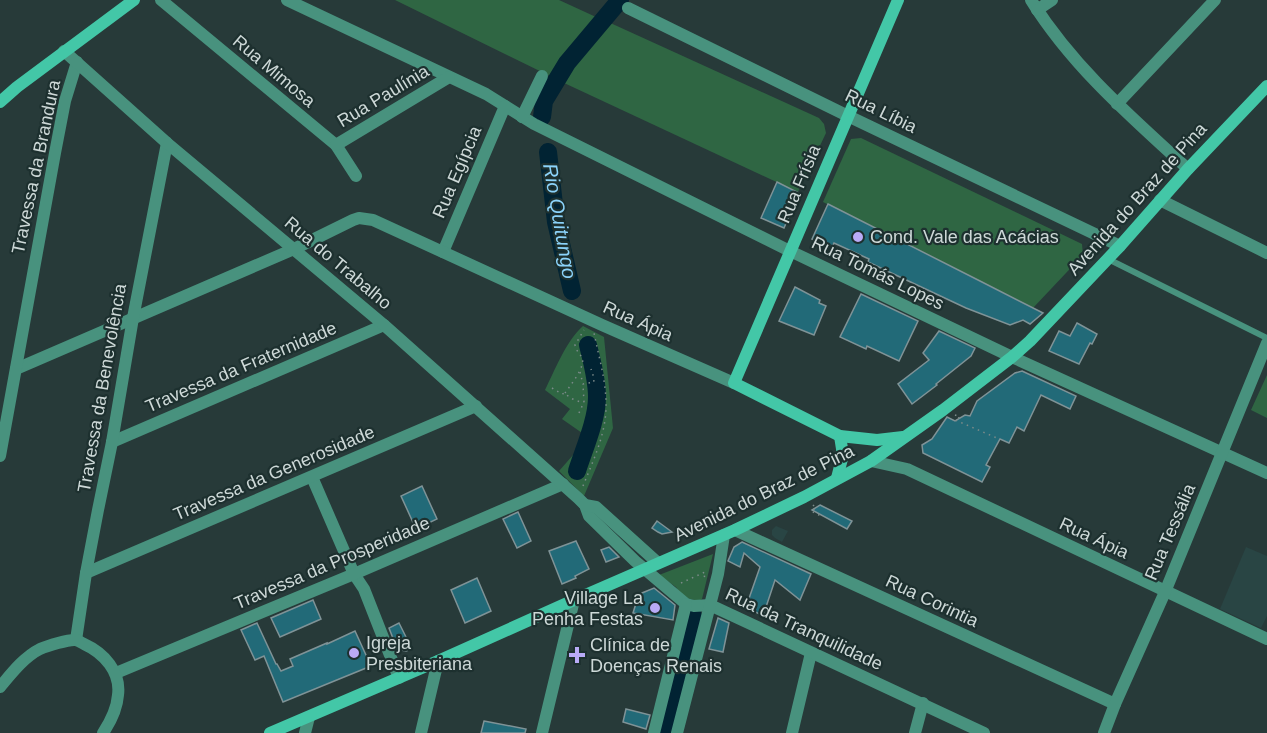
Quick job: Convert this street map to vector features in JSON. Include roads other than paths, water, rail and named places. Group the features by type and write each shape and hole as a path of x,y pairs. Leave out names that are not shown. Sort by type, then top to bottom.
{"main road":[{"path":"0,102 64,51 134,0"},
{"name":"Rua Frísia","path":"734,383 898,0"},
{"name":"Avenida do Braz de Pina","path":"270,733 438,662 644,569 730,533 804,497 871,460 943,411 1012,357 1045,326 1267,86"},
{"name":"Rua Ápia","path":"734,383 840,436 877,440 905,437"},
{"path":"837,478 843,455 840,436"}],"street":[{"name":"Rua Mimosa","path":"161,0 336,145 356,176"},
{"name":"Rua Tomás Lopes","path":"287,0 486,94 522,117 611,163 790,251 1012,357 1267,473"},
{"path":"1052,0 1034,5 1060,42 1117,104 1188,169"},
{"path":"1117,104 1215,0"},
{"name":"Rua Líbia","path":"628,8 1120,246"},
{"name":"Rua do Trabalho","path":"64,51 166,143 384,325 476,406 581,501 589,516 644,569"},
{"name":"Travessa da Brandura","path":"0,456 65,101 77,63"},
{"path":"522,117 542,76"},
{"name":"Rua Paulínia","path":"336,145 449,77"},
{"name":"Rua Egípcia","path":"443,252 505,106"},
{"name":"Travessa da Benevolência","path":"76,640 86,573 166,143"},
{"path":"1160,200 1267,253"},
{"name":"Rua Ápia","path":"16,369 294,249 359,218 373,220 734,383"},
{"name":"Travessa da Fraternidade","path":"112,442 384,325"},
{"name":"Rua Tessália","path":"1104,733 1165,592 1267,343"},
{"name":"Travessa da Generosidade","path":"86,573 476,406"},
{"path":"893,445 896,457 907,469"},
{"name":"Rua Ápia","path":"871,460 907,469 1267,639"},
{"path":"312,477 354,574 364,589 399,678"},
{"name":"Travessa da Prosperidade","path":"116,674 563,484"},
{"name":"Rua do Trabalho","path":"581,501 596,507 658,563"},
{"path":"677,733 730,533"},
{"name":"Rua Corintia","path":"730,533 1115,704"},
{"path":"644,569 686,604 654,733"},
{"path":"542,733 574,600"},
{"name":"Rua da Tranquilidade","path":"686,604 710,605 984,733"},
{"path":"0,687 27,658 40,649 76,640 91,647 104,657 116,674 119,692 114,716 104,733"},
{"path":"792,733 811,653"},
{"path":"421,733 438,662"},
{"path":"915,733 923,704"},
{"path":"305,733 309,717"}],"lane":[{"path":"1107,259 1267,338"}],"waterway":[{"name":"Rio Quitungo","path":"542,117 544,101 567,63 620,0"},
{"name":"Rio Quitungo","path":"548,152 556,222 572,291"},
{"name":"Rio Quitungo","path":"577,471 593,425 597,397 588,345"},
{"name":"Rio Quitungo","path":"663,733 693,616"}],"place":[{"name":"Cond. Vale das Acácias","path":"858,237"},
{"name":"Village La Penha Festas","path":"655,608"},
{"name":"Igreja Presbiteriana","path":"354,653"},
{"name":"Clínica de Doenças Renais","path":"577,655"}]}
